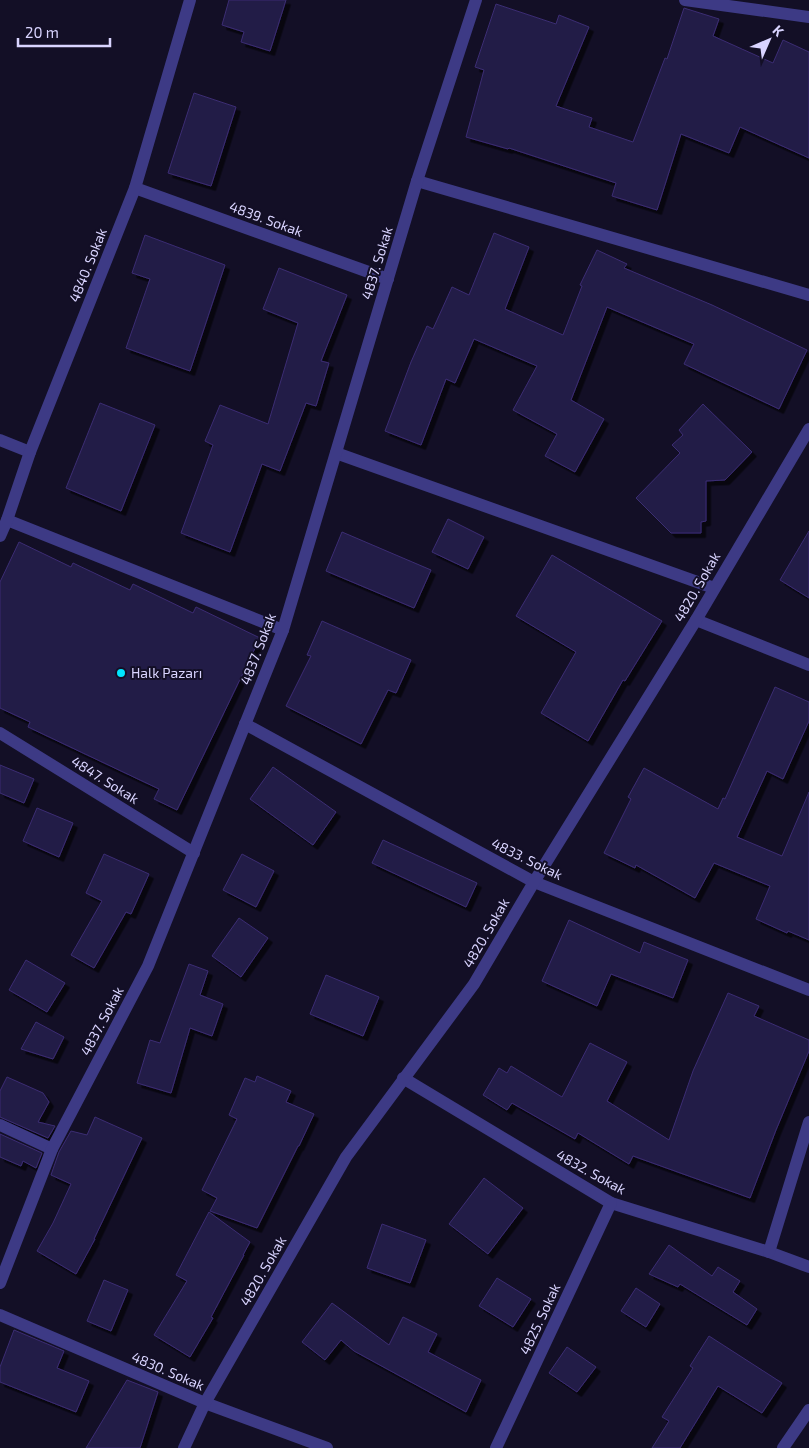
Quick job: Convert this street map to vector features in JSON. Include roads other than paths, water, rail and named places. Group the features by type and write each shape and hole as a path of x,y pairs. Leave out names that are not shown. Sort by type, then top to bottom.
{"street":[{"name":"4840. Sokak","path":"0,536 30,452 135,188 190,0"},
{"name":"4837. Sokak","path":"0,1283 52,1149 148,966 283,630 417,180 476,0"},
{"path":"686,0 809,17"},
{"path":"417,180 809,295"},
{"name":"4839. Sokak","path":"135,188 388,279"},
{"name":"4820. Sokak","path":"184,1448 205,1403 346,1157 474,984 534,882 696,620 809,429"},
{"path":"0,440 30,452"},
{"path":"336,454 714,588"},
{"path":"7,520 283,630"},
{"path":"696,620 809,665"},
{"name":"4833. Sokak","path":"245,724 534,882 809,990"},
{"name":"4847. Sokak","path":"0,733 194,853"},
{"name":"4832. Sokak","path":"403,1078 611,1204 769,1252 809,1268"},
{"path":"769,1252 809,1122"},
{"path":"0,1125 52,1149"},
{"name":"4825. Sokak","path":"496,1448 611,1204"},
{"name":"4830. Sokak","path":"0,1315 205,1403 327,1448"},
{"path":"783,1448 809,1410"}],"place":[{"name":"Halk Pazarı","path":"121,673"}]}
